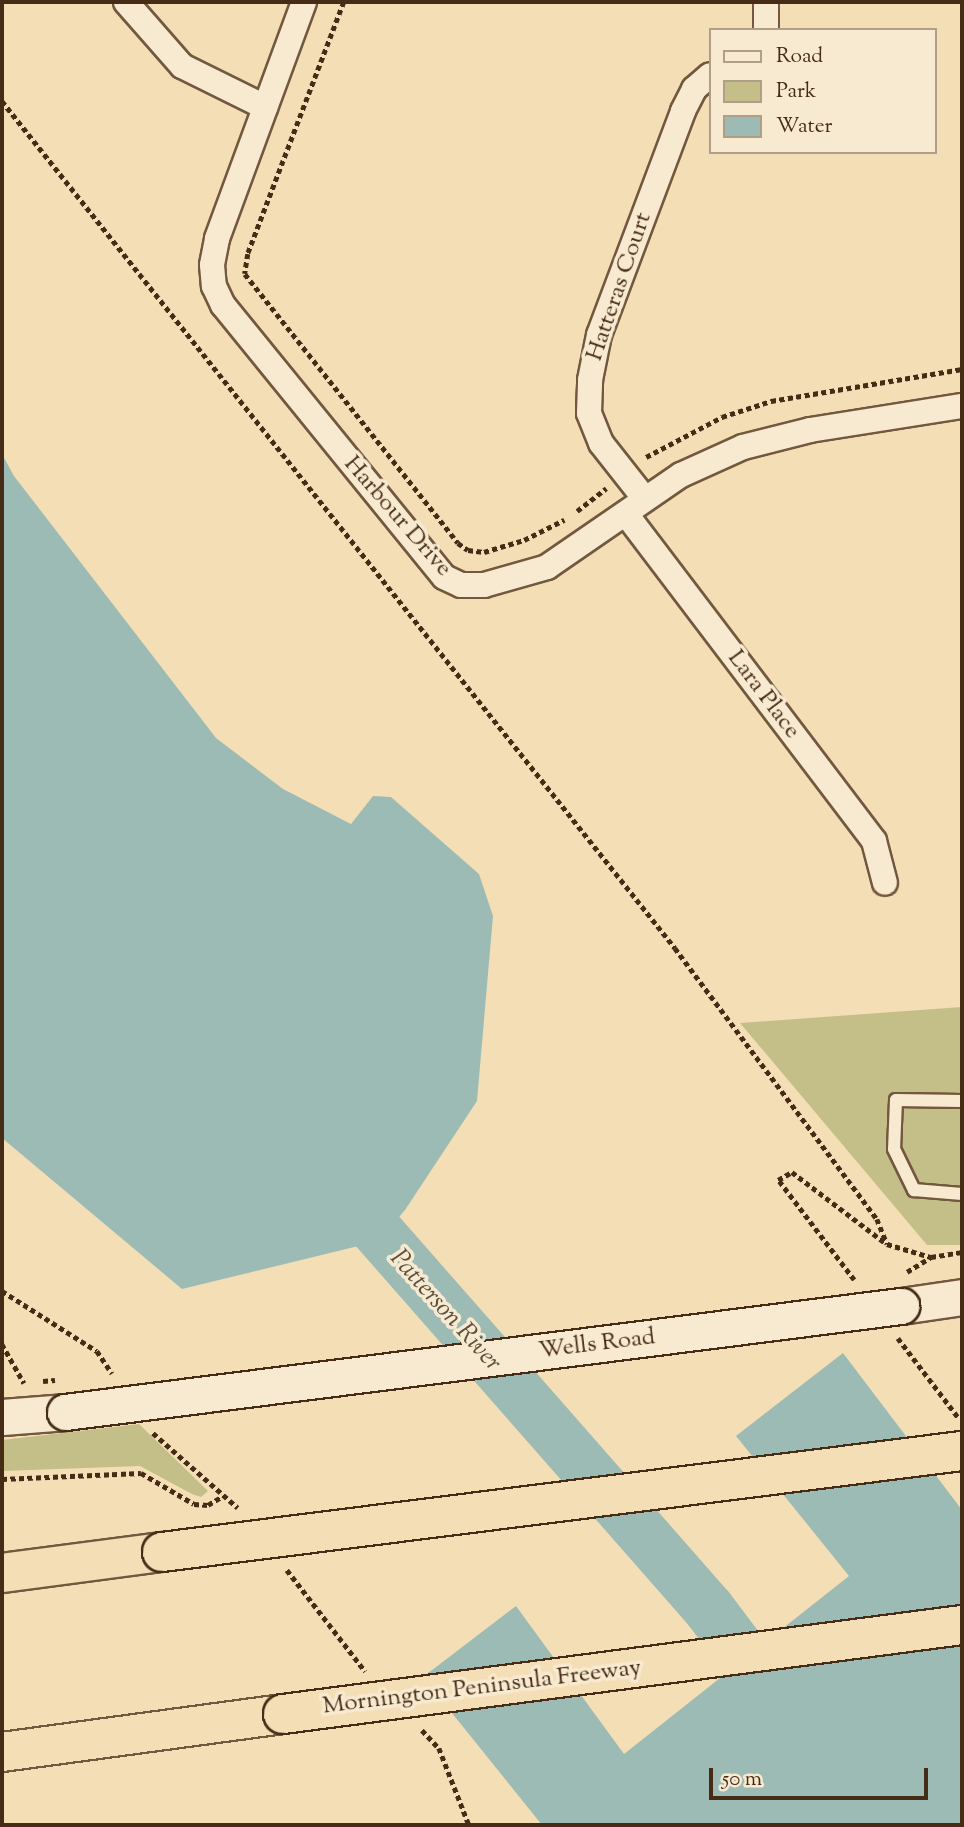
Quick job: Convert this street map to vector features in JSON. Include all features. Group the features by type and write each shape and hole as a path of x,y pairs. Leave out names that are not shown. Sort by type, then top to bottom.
{"highway":[{"path":"2,1573 962,1451"},
{"name":"Mornington Peninsula Freeway","path":"2,1752 962,1625"}],"main road":[{"name":"Wells Road","path":"2,1417 65,1412 962,1297"}],"street":[{"path":"126,2 182,66 265,107"},
{"name":"Harbour Drive","path":"304,2 213,253 214,286 223,305 438,572 453,582 472,586 517,578 562,559 681,475 743,447 810,430 962,406"},
{"path":"766,2 766,28"},
{"name":"Hatteras Court","path":"635,506 601,443 589,413 590,380 599,335 683,111 694,89 708,77"},
{"name":"Lara Place","path":"635,506 874,841 885,883"}],"lane":[{"path":"962,1101 896,1100 894,1149 914,1190 962,1195"}],"path":[{"path":"344,2 248,254 247,277 468,550 493,550 549,529 610,485"},
{"path":"2,100 675,948 877,1219 887,1244"},
{"path":"862,1290 778,1180 792,1172 887,1244 930,1257 962,1252"},
{"path":"930,1257 900,1305 962,1423"},
{"path":"2,1291 97,1350"},
{"path":"2,1344 26,1386 43,1381"},
{"path":"2,1479 141,1473 194,1504 208,1505 223,1496"},
{"path":"439,1748 469,1825"}],"green space":[{"path":"962,1007 962,1245 927,1245 740,1023"},
{"path":"139,1424 208,1491 201,1497 192,1494 140,1466 2,1471 2,1440"}],"water":[{"path":"2,454 14,476 216,738 283,789 351,824 373,796 391,797 479,874 493,916 477,1101 405,1210 379,1241 182,1289 2,1138"},
{"path":"843,1353 962,1510 962,1825 542,1825 423,1677 516,1606 624,1754 849,1576 736,1436"}],"waterway":[{"name":"Patterson River","path":"336,1184 709,1609 773,1694"}]}
